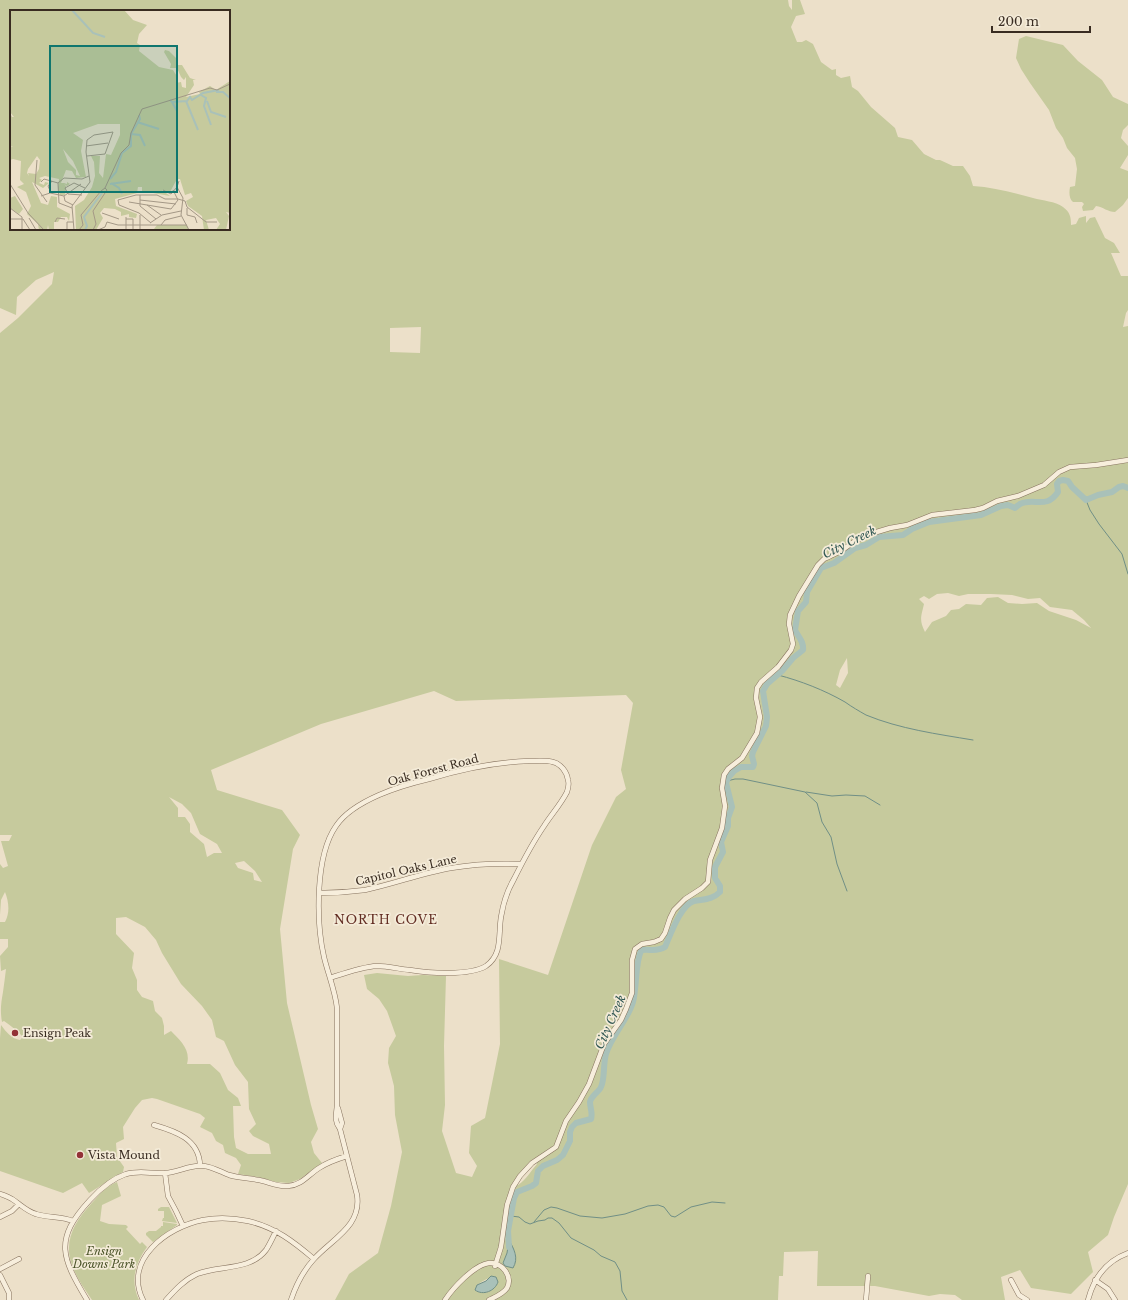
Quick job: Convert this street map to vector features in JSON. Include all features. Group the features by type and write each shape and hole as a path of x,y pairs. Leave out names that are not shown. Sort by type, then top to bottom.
{"street":[{"path":"496,1264 501,1247 507,1205 513,1187 520,1176 532,1163 553,1150 558,1144 566,1121 579,1102 588,1084 604,1044 621,1020 626,1009 632,993 632,960 635,949 642,944 661,939 674,910 685,899 702,888 708,882 710,860 722,828 725,806 722,788 724,775 728,769 742,758 757,733 760,717 756,698 757,688 761,682 778,667 791,650 792,644 789,624 790,615 799,596 818,565 824,559 870,534 907,525 932,515 983,508 997,501 1018,496 1044,485 1058,472 1070,467 1128,460"},
{"name":"Oak Forest Road","path":"291,1300 300,1278 314,1259 350,1225 358,1204 340,1129 336,1124 338,1106 336,1008 334,993 324,959 321,939 321,870 328,840 336,826 355,808 369,800 397,788 458,771 498,763 552,761 564,770 568,780 567,792 543,827 521,864"},
{"path":"330,978 358,969 374,966 415,971 466,972 486,966 495,957 499,946 500,924 505,901 510,886 521,864"},
{"name":"Capitol Oaks Lane","path":"320,893 365,890 436,871 461,866 521,864"},
{"path":"154,1125 175,1131 192,1145 198,1152 200,1165"},
{"path":"87,1300 74,1277 66,1258 66,1241 73,1221 80,1211 98,1191 116,1178 137,1172 166,1174 200,1165 209,1166 238,1177 259,1180 276,1186 287,1186 302,1182 324,1165 347,1156"},
{"path":"166,1174 168,1196 183,1226"},
{"path":"0,1194 11,1198 34,1214 73,1221"},
{"path":"0,1217 12,1211 18,1204"},
{"path":"143,1300 138,1287 138,1278 140,1265 144,1258 161,1239 183,1226 202,1220 225,1218 249,1221 276,1231 293,1241 314,1259"},
{"path":"166,1300 179,1286 196,1275 208,1270 245,1264 255,1259 266,1250 276,1231"},
{"path":"1088,1300 1095,1280 1101,1271 1109,1263 1128,1253"},
{"path":"0,1270 19,1259"},
{"path":"445,1300 454,1287 478,1268 486,1264 496,1264 503,1267 508,1278 508,1284 500,1294 489,1300"},
{"path":"0,1275 9,1293 9,1300"},
{"path":"866,1300 868,1276"},
{"path":"1011,1280 1019,1296 1027,1300"},
{"path":"1095,1280 1108,1289 1115,1300"}],"green space":[{"path":"0,0 788,0 789,6 792,10 792,0 800,0 805,14 796,16 791,27 797,42 806,40 813,44 821,62 832,70 836,69 836,75 841,78 850,76 852,87 858,91 871,107 895,128 898,137 912,140 924,154 936,160 940,160 953,166 963,166 970,176 973,186 1003,190 1056,203 1069,213 1071,225 1076,224 1079,218 1086,216 1086,223 1090,218 1095,217 1105,238 1114,243 1120,253 1111,253 1121,276 1128,276 1128,310 1123,327 1128,326 1128,1184 1108,1235 1088,1252 1093,1272 1071,1294 1031,1288 1020,1270 1001,1277 1005,1300 962,1300 955,1295 940,1294 929,1296 875,1286 817,1286 818,1251 784,1252 783,1276 779,1276 778,1300 335,1300 349,1274 378,1253 391,1206 402,1152 395,1115 394,1086 388,1063 389,1048 396,1036 387,1011 379,999 367,989 364,975 377,973 408,976 446,976 444,1046 445,1105 442,1131 456,1173 472,1177 477,1166 469,1153 471,1126 485,1118 500,1044 499,959 548,975 592,845 616,797 626,789 621,770 633,703 626,695 456,701 434,691 321,724 211,770 217,790 282,810 300,835 293,849 280,929 287,1003 318,1129 311,1142 314,1153 322,1163 300,1179 289,1183 276,1182 238,1174 241,1165 236,1158 225,1153 223,1145 216,1141 212,1133 200,1127 205,1118 200,1114 152,1098 142,1100 135,1108 123,1127 124,1139 116,1143 117,1157 124,1167 123,1172 89,1193 82,1183 63,1193 0,1171 1,1025 12,1037 20,1040 23,1037 4,1021 2,1022 1,1011 6,969 1,971 0,956 8,947 8,939 0,939 0,922 5,922 8,915 8,907 5,892 1,900 0,915 0,864 3,868 8,866 1,841 9,841 12,835 0,835 0,333 18,318 52,284 54,272 36,280 17,297 16,315 0,308","holes":["421,327 420,353 390,352 390,328","948,593 959,596 968,594 991,594 1012,595 1028,599 1040,598 1050,607 1072,610 1091,628 1076,620 1049,611 1037,603 1008,603 998,597 987,598 981,605 966,604 959,609 951,610 946,616 932,622 925,632 921,618 924,604 919,599 924,596 929,599 937,594","847,658 848,673 840,688 836,685 840,670","169,797 182,804 191,813 200,834 217,844 222,853 214,853 207,857 204,844 190,832 190,824 185,817 178,817 178,808","244,861 255,871 262,882 254,880 253,873 238,868 235,863","126,917 145,927 156,940 162,953 181,984 202,1006 212,1020 216,1037 224,1041 235,1065 248,1082 249,1109 256,1124 249,1131 253,1136 269,1144 271,1154 248,1154 236,1148 234,1137 233,1106 241,1106 238,1098 228,1090 220,1073 210,1064 187,1064 188,1059 186,1050 181,1042 171,1031 164,1035 162,1018 155,1011 153,1001 142,997 137,990 137,980 132,968 134,953 116,934 116,918","533,1159 537,1164 524,1180 518,1185 515,1184 521,1172","509,1241 516,1255 514,1266 507,1266 503,1263 507,1253 507,1244","495,1276 497,1280 493,1289 483,1293 476,1291 477,1285"]},
{"path":"1026,36 1063,45 1078,61 1102,80 1113,97 1128,104 1128,125 1123,130 1121,138 1128,146 1128,155 1120,168 1128,171 1128,198 1115,212 1096,206 1093,210 1083,211 1082,207 1084,204 1082,202 1073,202 1071,199 1069,193 1070,187 1075,186 1077,169 1075,158 1067,148 1063,138 1056,128 1049,110 1021,69 1016,58 1019,39"},
{"name":"Ensign Downs Park","path":"117,1182 121,1196 102,1205 100,1221 109,1224 126,1225 128,1227 126,1229 140,1244 142,1242 147,1247 139,1259 135,1272 134,1279 136,1293 139,1300 92,1300 80,1282 71,1262 69,1254 70,1238 76,1223 86,1210 102,1192"},
{"path":"161,1207 169,1207 177,1223 162,1221 164,1218 164,1211 158,1211"},
{"path":"163,1222 177,1225 153,1242 146,1235 146,1233 149,1231 156,1231 163,1226"}],"water":[{"path":"509,1240 516,1257 513,1268 505,1266 503,1263 507,1253"},
{"path":"491,1276 496,1277 498,1282 492,1290 482,1293 475,1290 477,1285 486,1281"}],"waterway":[{"name":"City Creek","path":"509,1247 508,1231 514,1198 517,1192 536,1183 538,1171 543,1166 557,1160 563,1155 570,1141 570,1132 572,1127 576,1123 591,1119 592,1115 590,1102 602,1084 606,1054 633,1002 638,962 641,951 665,947 676,921 689,903 711,898 720,892 720,886 715,878 715,867 723,852 721,842 728,826 728,818 732,807 726,783 734,771 741,767 753,767 753,752 766,726 767,717 763,691 767,684 803,650 802,642 795,630 798,611 806,602 807,592 821,568 834,563 855,548 866,545 879,537 903,535 912,529 929,522 981,515 1001,506 1008,505 1015,508 1025,502 1044,502 1049,500 1058,492 1057,484 1059,481 1068,481 1072,487 1086,500 1098,495 1112,492 1119,487 1123,486 1128,488"},
{"path":"1086,500 1090,510 1099,524 1122,554 1128,574"},
{"path":"778,675 821,690 866,715 879,720 919,730 973,740"},
{"path":"727,781 743,779 805,792 817,803 822,822 831,837 837,864 847,891"},
{"path":"806,792 832,796 865,796 880,805"},
{"path":"534,1222 544,1210 551,1207 580,1216 602,1218 625,1214 648,1206 658,1205 664,1207 671,1216 675,1217 691,1207 712,1202 725,1203"},
{"path":"511,1216 519,1217 530,1224 552,1218 559,1223 571,1238 594,1250 601,1256 615,1262 620,1271 622,1291 627,1300"}],"place":[{"name":"Ensign Peak","path":"15,1033"},
{"name":"Vista Mound","path":"80,1155"}],"district":[{"name":"NORTH COVE","path":"386,919"}]}
